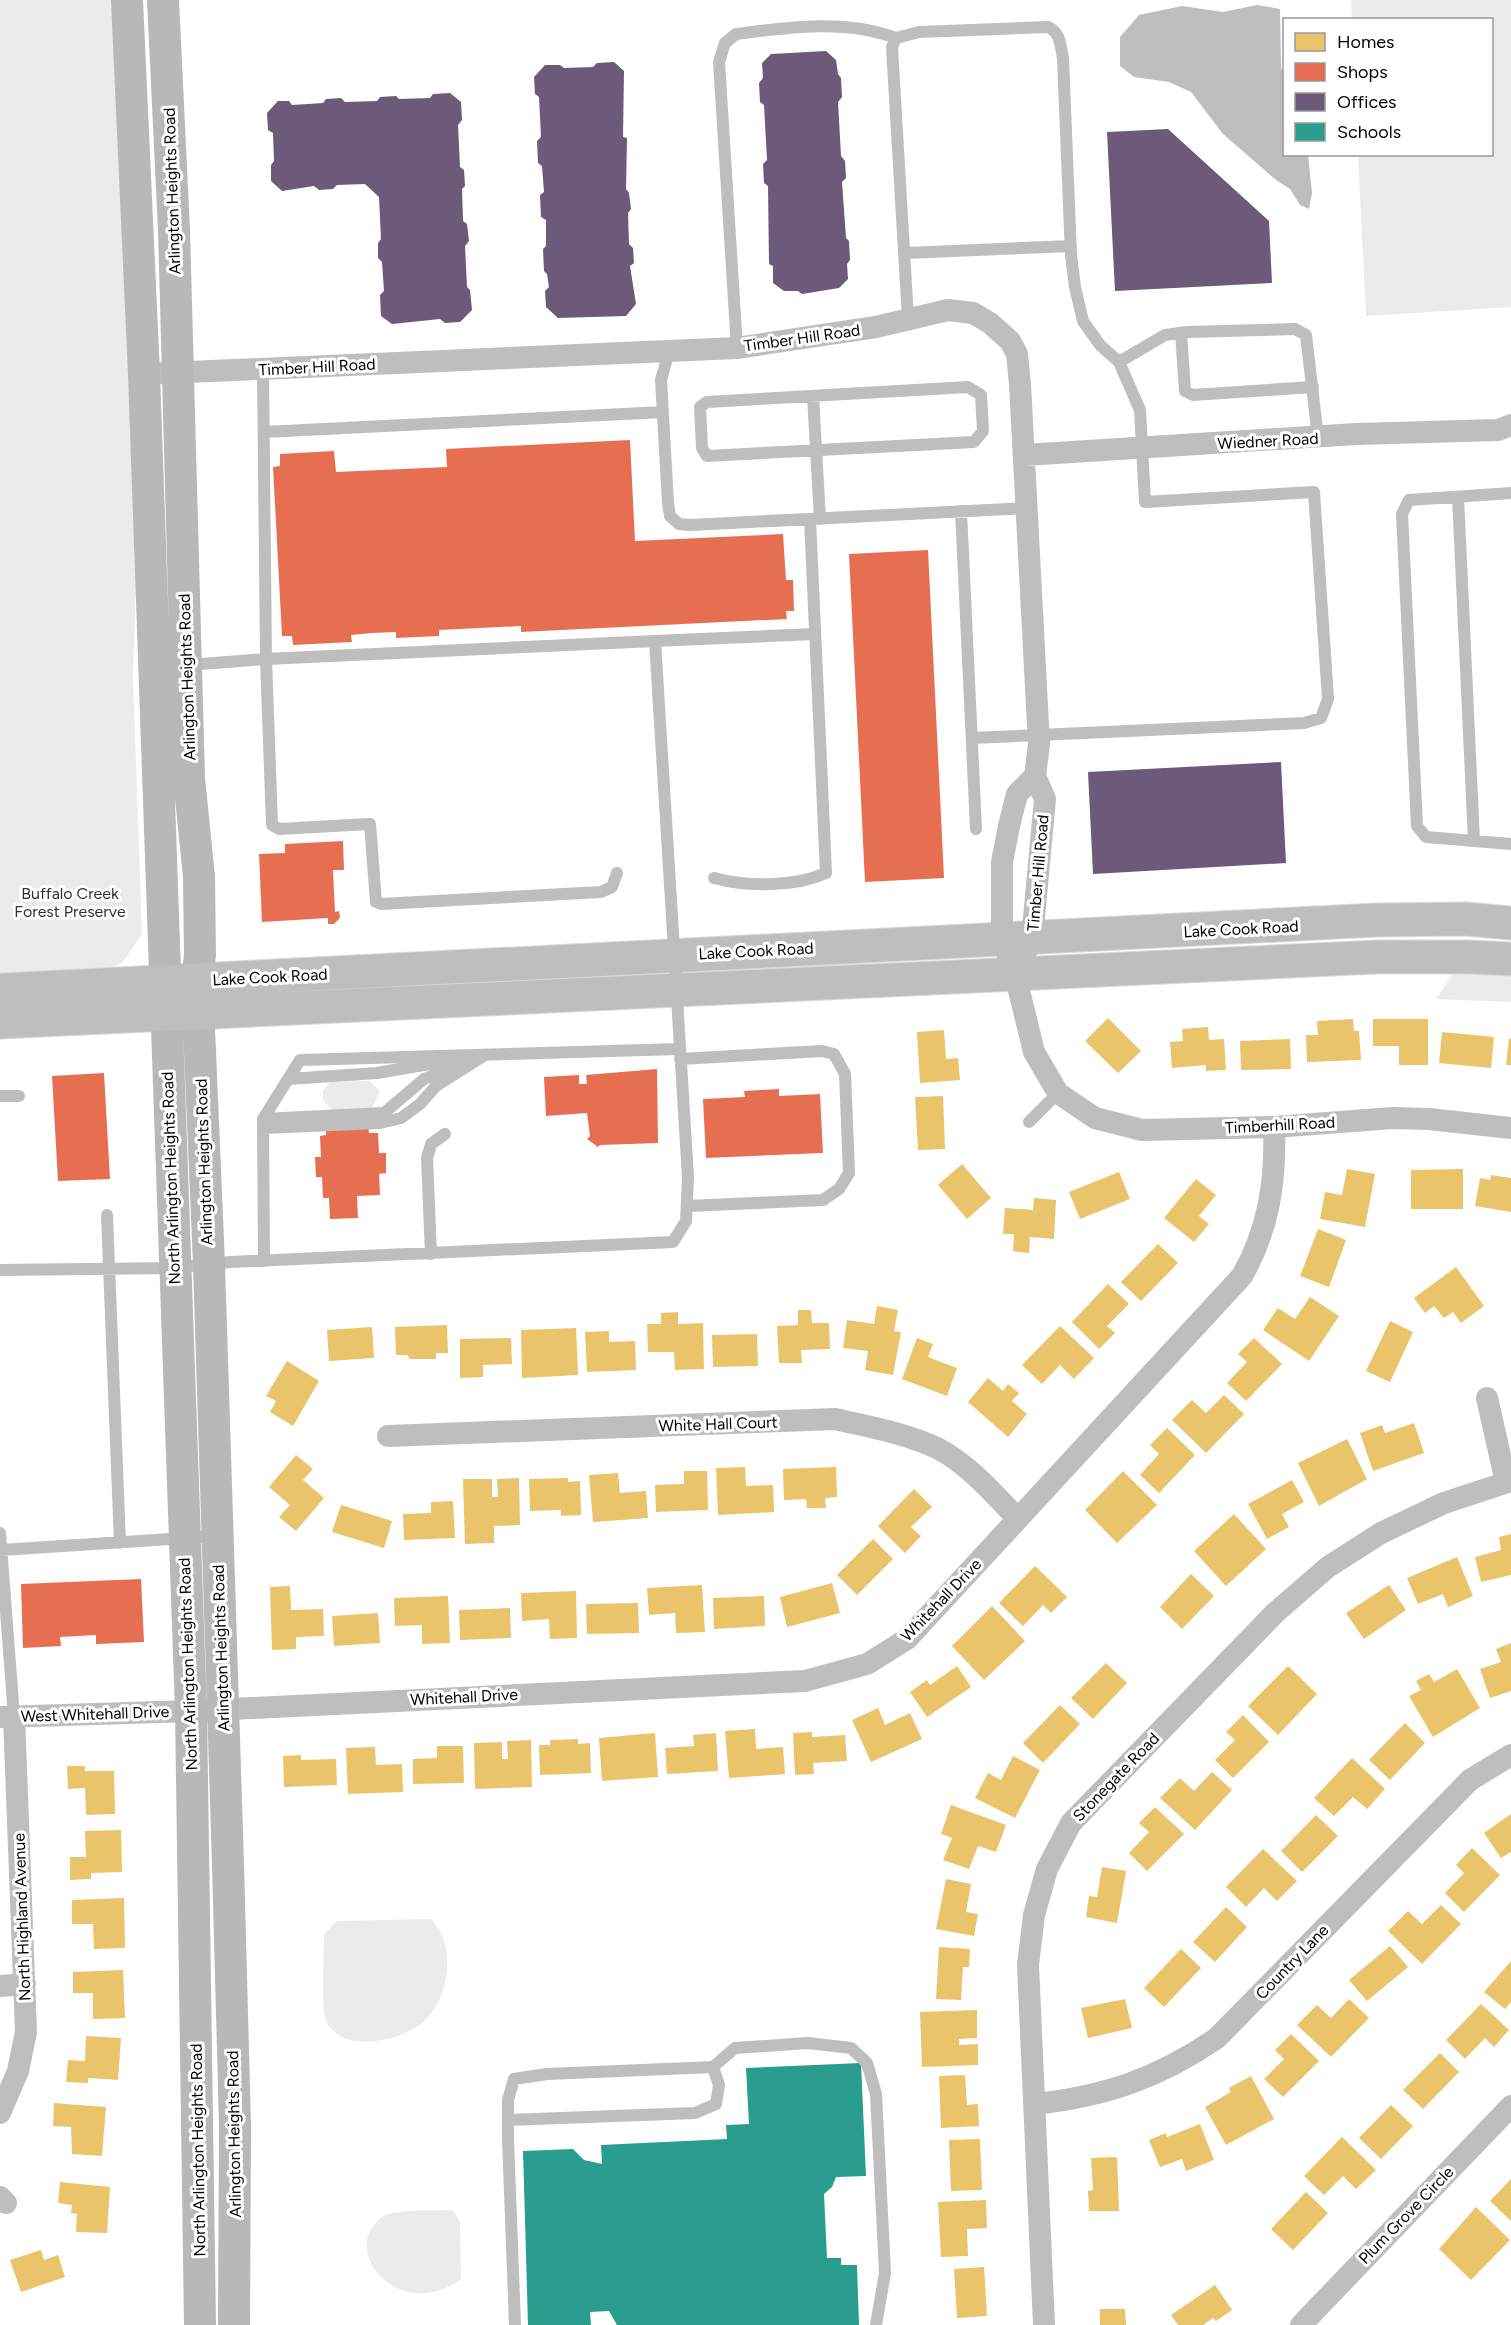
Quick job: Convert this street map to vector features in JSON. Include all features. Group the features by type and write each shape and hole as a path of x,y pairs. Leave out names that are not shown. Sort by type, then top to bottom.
{"main road":[{"name":"Arlington Heights Road","path":"127,0 144,374 170,666 189,778 199,878 200,955 197,997 209,1264 235,2125 234,2325"},
{"name":"Arlington Heights Road","path":"163,0 178,373 170,666 165,1000"},
{"name":"Lake Cook Road","path":"2,1025 165,1000 675,955 1017,940 1376,920 1466,919 1511,923"},
{"name":"Lake Cook Road","path":"197,997 677,992 1376,957 1511,959"},
{"name":"Lake Cook Road","path":"0,990 165,1000"},
{"name":"North Arlington Heights Road","path":"165,1000 191,1711 200,2325"}],"street":[{"name":"Timber Hill Road","path":"144,374 737,348 876,327 948,309 974,313 990,323 1010,341 1017,354 1025,454 1039,736 1035,776 1045,799 1032,912 1017,940"},
{"name":"Wiedner Road","path":"1025,454 1356,435 1498,430 1511,425"},
{"name":"Timber Hill Road","path":"1015,974 1017,940 1002,862 1017,794 1035,776"},
{"name":"Timberhill Road","path":"1015,974 1034,1052 1058,1093 1095,1118 1142,1130 1274,1127 1430,1119 1511,1128"},
{"name":"Whitehall Drive","path":"191,1711 805,1681 867,1664 906,1639 1242,1276 1257,1251 1267,1220 1275,1162 1274,1127"},
{"path":"1487,1398 1508,1482"},
{"name":"White Hall Court","path":"388,1436 834,1419 888,1431 938,1449 977,1477 1017,1518"},
{"name":"Stonegate Road","path":"1044,2325 1036,2104 1028,1965 1034,1915 1047,1869 1071,1823 1276,1612 1328,1567 1381,1533 1444,1503 1508,1482"},
{"name":"West Whitehall Drive","path":"7,1716 191,1711"},
{"name":"North Highland Avenue","path":"0,2113 18,2071 26,2032 25,1984 7,1716"},
{"name":"Country Lane","path":"1036,2104 1105,2093 1146,2079 1185,2060 1217,2038 1470,1780 1511,1755"},
{"path":"0,1986 25,1984"},
{"name":"Plum Grove Circle","path":"1301,2325 1511,2106"}],"lane":[{"path":"737,348 719,62 725,43 736,34 835,26 872,29 896,38 919,32 1000,28 1033,27 1056,31 1063,58 1071,246 1075,287 1083,321 1100,345 1119,362 1140,410 1145,502 1314,492 1328,699 1321,718 1304,723 972,738"},
{"path":"896,38 892,47 908,319"},
{"path":"905,253 1071,246"},
{"path":"1119,362 1154,341 1180,333 1295,329 1306,335 1318,438"},
{"path":"1180,333 1182,380 1185,391 1193,395 1313,387"},
{"path":"669,351 661,380 668,503 670,516 679,524 1028,508"},
{"path":"263,370 266,659 272,825 279,829 370,824 376,902 381,904 601,892 612,887 617,873"},
{"path":"968,387 981,395 983,431 974,442 707,456 702,448 700,407 707,402 813,396 968,387"},
{"path":"714,878 734,883 810,880 826,873 815,634 816,450 813,396"},
{"path":"264,432 663,412"},
{"path":"1511,492 1409,500 1402,514 1417,826 1425,837 1511,844"},
{"path":"1458,496 1474,841"},
{"path":"962,511 976,829"},
{"path":"170,666 266,659 815,634"},
{"path":"0,1270 173,1268 264,1261 673,1242 686,1221 688,1206 655,641"},
{"path":"264,1261 263,1124 300,1060 486,1054 822,1051 834,1054 845,1074 849,1173 839,1190 823,1200 688,1206"},
{"path":"263,1124 380,1123 401,1118 420,1104 436,1086 486,1054"},
{"path":"1029,1122 1058,1093"},
{"path":"0,1096 19,1096"},
{"path":"430,1254 427,1158 431,1144 445,1134"},
{"path":"107,1215 120,1543"},
{"path":"0,1533 7,1716"},
{"path":"1,1550 217,1536"},
{"path":"515,2325 508,2120 508,2100 514,2079 547,2074 713,2067 735,2048 808,2043 851,2048 867,2062 876,2094 885,2273 876,2325"},
{"path":"508,2120 695,2113 716,2104 719,2085 713,2067"}],"green space":[{"name":"Buffalo Creek Forest Preserve","path":"0,0 113,0 137,547 133,677 142,934 123,962 106,971 0,976"},
{"path":"1351,0 1511,0 1511,307 1366,316 1358,156 1493,156 1493,18 1352,18"},
{"path":"1458,966 1511,969 1511,1002 1436,999"},
{"path":"370,1081 380,1092 371,1109 333,1111 323,1100 323,1091 330,1082"},
{"path":"432,1919 445,1945 447,1968 441,1996 432,2013 415,2028 387,2039 356,2041 342,2037 332,2029 324,2010 324,1934 337,1921"},
{"path":"453,2210 460,2222 461,2279 438,2291 416,2293 396,2288 381,2277 370,2262 367,2246 371,2230 384,2216 407,2211"}],"shaded area":[{"path":"1257,5 1280,9 1283,156 1308,156 1312,193 1309,209 1300,205 1290,189 1276,180 1223,134 1191,92 1169,82 1134,77 1120,66 1120,37 1139,15 1182,6 1223,12"}],"building: Homes":[{"path":"1108,1018 1141,1051 1118,1073 1085,1041"},
{"path":"1353,1019 1354,1031 1359,1031 1361,1060 1307,1062 1306,1035 1318,1035 1317,1021"},
{"path":"1373,1019 1428,1019 1428,1065 1399,1065 1399,1046 1373,1046"},
{"path":"1208,1027 1209,1040 1224,1039 1226,1070 1206,1071 1206,1065 1172,1068 1170,1042 1183,1041 1182,1029"},
{"path":"944,1030 946,1059 958,1058 960,1080 920,1083 917,1032"},
{"path":"1442,1032 1494,1037 1491,1068 1439,1063"},
{"path":"1509,1038 1511,1039 1511,1065 1506,1065"},
{"path":"1290,1039 1291,1069 1241,1070 1240,1041"},
{"path":"943,1096 945,1149 918,1150 915,1097"},
{"path":"962,1164 991,1198 967,1219 938,1185"},
{"path":"1347,1169 1375,1174 1365,1227 1320,1219 1325,1192 1342,1195"},
{"path":"1463,1169 1463,1209 1411,1209 1411,1170"},
{"path":"1119,1172 1130,1199 1080,1219 1069,1192"},
{"path":"1491,1175 1511,1178 1511,1212 1475,1206 1480,1178 1490,1180"},
{"path":"1196,1179 1216,1195 1199,1216 1209,1224 1194,1242 1164,1218"},
{"path":"1034,1198 1056,1200 1054,1239 1030,1237 1029,1253 1013,1251 1014,1234 1003,1234 1005,1208 1033,1210"},
{"path":"1318,1229 1346,1240 1329,1287 1300,1276"},
{"path":"1158,1244 1178,1263 1141,1301 1121,1282"},
{"path":"1456,1267 1484,1306 1461,1323 1453,1312 1444,1318 1434,1306 1425,1313 1414,1298"},
{"path":"1108,1284 1129,1304 1107,1326 1115,1333 1099,1349 1072,1322"},
{"path":"1310,1297 1339,1316 1309,1361 1263,1330 1278,1308 1295,1319"},
{"path":"877,1306 898,1310 894,1331 901,1332 893,1375 865,1370 868,1351 843,1348 847,1320 874,1324"},
{"path":"798,1310 811,1310 812,1323 829,1323 830,1349 801,1350 802,1363 779,1363 777,1326 798,1325"},
{"path":"678,1312 678,1324 703,1323 704,1369 675,1370 674,1352 648,1352 647,1324 661,1324 661,1313"},
{"path":"1390,1321 1413,1332 1390,1382 1366,1371"},
{"path":"447,1325 448,1353 436,1353 436,1359 409,1359 408,1355 396,1355 395,1327"},
{"path":"1060,1326 1094,1358 1074,1379 1060,1365 1042,1384 1022,1365"},
{"path":"372,1327 374,1358 329,1361 327,1330"},
{"path":"576,1328 578,1375 522,1378 521,1330"},
{"path":"609,1331 609,1342 635,1341 636,1370 587,1372 585,1332"},
{"path":"757,1334 758,1366 713,1367 712,1335"},
{"path":"511,1338 512,1364 483,1365 483,1377 460,1378 460,1339"},
{"path":"917,1338 933,1344 928,1357 957,1368 947,1396 902,1379"},
{"path":"1254,1338 1282,1364 1246,1401 1227,1383 1247,1362 1238,1354"},
{"path":"287,1361 319,1381 293,1426 270,1412 276,1401 266,1396"},
{"path":"988,1378 1003,1391 1008,1384 1019,1393 1012,1401 1027,1414 1008,1437 968,1402"},
{"path":"1224,1395 1244,1414 1206,1453 1172,1420 1192,1400 1206,1413"},
{"path":"1414,1423 1424,1453 1373,1471 1360,1433 1382,1425 1385,1433"},
{"path":"1167,1428 1195,1455 1159,1493 1140,1475 1159,1454 1150,1445"},
{"path":"1347,1439 1367,1479 1319,1506 1298,1463"},
{"path":"296,1455 313,1469 303,1480 324,1498 296,1531 279,1517 290,1505 269,1487"},
{"path":"745,1467 746,1486 773,1485 774,1512 718,1515 716,1468"},
{"path":"836,1467 837,1497 825,1498 826,1508 807,1508 806,1499 784,1500 783,1469"},
{"path":"684,1471 707,1471 708,1510 656,1512 655,1485 684,1484"},
{"path":"1123,1471 1157,1505 1117,1543 1085,1510"},
{"path":"618,1473 620,1493 646,1491 648,1518 593,1522 589,1475"},
{"path":"519,1478 520,1525 494,1526 494,1543 465,1544 463,1479 492,1479 492,1497 498,1497 497,1479"},
{"path":"568,1478 568,1482 580,1481 581,1515 561,1516 561,1510 530,1511 529,1479"},
{"path":"1292,1480 1304,1502 1282,1514 1289,1527 1267,1539 1248,1504"},
{"path":"914,1489 932,1507 911,1527 921,1536 905,1553 878,1526"},
{"path":"453,1501 455,1538 404,1540 403,1514 431,1513 431,1502"},
{"path":"341,1505 392,1521 384,1548 332,1532"},
{"path":"1234,1514 1266,1549 1226,1586 1194,1551"},
{"path":"1511,1534 1511,1575 1481,1582 1475,1557 1501,1550 1499,1537"},
{"path":"873,1539 893,1559 857,1595 837,1575"},
{"path":"1457,1557 1473,1596 1448,1607 1443,1594 1418,1604 1407,1578"},
{"path":"1035,1566 1067,1597 1051,1613 1043,1605 1023,1626 999,1603"},
{"path":"1191,1574 1214,1596 1182,1629 1160,1607"},
{"path":"832,1583 840,1613 787,1627 780,1597"},
{"path":"702,1585 705,1632 676,1633 675,1613 649,1615 647,1588"},
{"path":"1389,1585 1406,1610 1364,1639 1346,1613"},
{"path":"290,1586 291,1610 323,1609 324,1636 296,1637 296,1649 272,1650 270,1587"},
{"path":"576,1591 577,1638 550,1639 549,1619 522,1621 521,1593"},
{"path":"448,1596 450,1643 422,1644 422,1625 395,1626 394,1598"},
{"path":"764,1596 765,1626 714,1629 713,1598"},
{"path":"638,1603 639,1633 587,1634 586,1604"},
{"path":"992,1606 1025,1641 984,1680 952,1646"},
{"path":"510,1608 511,1638 460,1640 459,1610"},
{"path":"378,1613 380,1643 334,1646 332,1616"},
{"path":"1511,1643 1511,1691 1490,1698 1480,1669 1501,1662 1496,1649"},
{"path":"1106,1663 1127,1683 1093,1719 1071,1698"},
{"path":"957,1666 971,1687 927,1717 910,1692 927,1680 930,1685"},
{"path":"1288,1666 1317,1694 1278,1735 1248,1706"},
{"path":"1457,1669 1480,1708 1433,1737 1409,1696 1421,1690 1416,1681 1429,1674 1434,1682"},
{"path":"1060,1705 1080,1724 1043,1763 1023,1743"},
{"path":"878,1708 885,1725 910,1713 922,1739 871,1762 852,1720"},
{"path":"1243,1715 1269,1742 1233,1778 1215,1760 1235,1740 1226,1732"},
{"path":"1405,1723 1425,1743 1390,1780 1369,1760"},
{"path":"755,1729 756,1749 783,1747 785,1774 729,1778 725,1731"},
{"path":"812,1732 812,1737 845,1735 847,1761 813,1763 814,1774 795,1775 793,1733"},
{"path":"655,1733 658,1777 602,1781 599,1738"},
{"path":"716,1733 718,1771 667,1774 665,1748 694,1746 693,1735"},
{"path":"578,1739 578,1744 590,1743 591,1773 540,1775 539,1745 550,1745 550,1740"},
{"path":"531,1740 532,1787 475,1789 474,1743 502,1742 502,1759 508,1759 507,1741"},
{"path":"437,1746 463,1746 464,1783 413,1784 413,1759 437,1758"},
{"path":"375,1747 376,1765 402,1764 403,1792 348,1794 346,1748"},
{"path":"301,1755 301,1760 336,1759 337,1785 284,1787 283,1756"},
{"path":"1013,1756 1040,1770 1015,1818 975,1798 988,1773 1001,1780"},
{"path":"1352,1758 1385,1789 1367,1809 1353,1797 1334,1816 1314,1798"},
{"path":"67,1766 85,1766 85,1771 114,1771 115,1814 86,1815 85,1788 68,1789"},
{"path":"1212,1772 1232,1790 1195,1830 1160,1798 1180,1778 1194,1791"},
{"path":"951,1805 1006,1825 996,1852 978,1846 969,1869 943,1860 952,1838 941,1834"},
{"path":"1155,1807 1184,1834 1147,1871 1129,1853 1149,1832 1139,1823"},
{"path":"1511,1814 1511,1852 1501,1858 1484,1833"},
{"path":"1316,1815 1338,1836 1302,1872 1281,1851"},
{"path":"121,1830 122,1872 91,1873 91,1879 70,1880 70,1857 86,1857 85,1831"},
{"path":"1472,1848 1500,1875 1464,1912 1445,1893 1464,1873 1456,1865"},
{"path":"1263,1849 1297,1881 1277,1901 1264,1888 1246,1907 1226,1887"},
{"path":"1102,1867 1126,1871 1117,1923 1086,1917 1089,1896 1097,1897"},
{"path":"946,1879 971,1884 966,1912 978,1914 974,1936 936,1929"},
{"path":"124,1898 125,1948 94,1949 93,1924 72,1924 72,1900"},
{"path":"1441,1905 1461,1924 1422,1964 1388,1931 1408,1911 1422,1924"},
{"path":"1226,1907 1247,1927 1215,1962 1193,1942"},
{"path":"1390,1946 1408,1967 1367,2001 1349,1980"},
{"path":"939,1947 970,1949 969,1967 963,1967 961,2000 936,1999"},
{"path":"1181,1949 1201,1968 1164,2007 1144,1988"},
{"path":"1511,1961 1511,2002 1505,2009 1484,1992"},
{"path":"123,1970 125,2018 93,2019 93,1993 73,1993 73,1972"},
{"path":"1125,1999 1132,2028 1088,2038 1081,2008"},
{"path":"1349,1999 1369,2018 1331,2057 1297,2025 1317,2005 1331,2018"},
{"path":"1481,2004 1509,2030 1494,2047 1485,2038 1465,2059 1446,2040"},
{"path":"977,2010 977,2038 959,2039 959,2045 978,2044 978,2065 922,2067 920,2012"},
{"path":"1291,2034 1319,2061 1283,2097 1264,2079 1284,2059 1275,2050"},
{"path":"86,2036 121,2038 118,2080 88,2078 88,2083 66,2082 68,2060 85,2061"},
{"path":"1440,2053 1459,2072 1423,2109 1403,2090"},
{"path":"965,2075 967,2105 978,2104 979,2126 941,2128 939,2076"},
{"path":"1251,2076 1274,2119 1226,2145 1205,2107 1231,2092 1229,2088"},
{"path":"54,2103 106,2107 102,2156 72,2154 71,2127 53,2126"},
{"path":"1391,2105 1413,2126 1381,2159 1359,2138"},
{"path":"1200,2124 1214,2160 1186,2171 1182,2159 1160,2167 1149,2140 1166,2133 1167,2137"},
{"path":"1342,2137 1376,2170 1356,2189 1343,2176 1324,2195 1304,2176"},
{"path":"980,2139 982,2190 951,2191 949,2140"},
{"path":"1117,2157 1119,2211 1089,2211 1088,2191 1093,2190 1091,2158"},
{"path":"1511,2179 1511,2221 1490,2201"},
{"path":"60,2182 110,2187 107,2233 76,2232 77,2214 71,2213 72,2205 58,2203"},
{"path":"1306,2192 1328,2213 1293,2250 1271,2229"},
{"path":"986,2200 987,2228 967,2229 968,2256 941,2257 938,2202"},
{"path":"1476,2207 1510,2240 1471,2280 1439,2249"},
{"path":"41,2250 44,2260 58,2255 65,2277 21,2292 10,2260"},
{"path":"984,2267 987,2316 957,2318 954,2269"},
{"path":"1215,2285 1232,2310 1216,2321 1213,2318 1203,2325 1178,2325 1171,2315"},
{"path":"1100,2309 1125,2309 1126,2325 1100,2325"}],"building: Shops":[{"path":"630,440 635,541 783,534 786,580 793,580 794,611 786,611 787,619 521,632 521,626 439,630 439,636 396,638 396,632 372,633 351,635 352,642 293,645 292,636 282,636 273,467 280,466 280,454 334,451 336,472 447,467 446,449"},
{"path":"928,550 944,878 865,882 849,554"},
{"path":"343,841 344,870 333,870 335,912 339,911 340,918 334,924 328,924 328,918 262,922 259,854 285,853 285,844"},
{"path":"657,1069 658,1143 600,1145 598,1147 587,1139 590,1136 587,1113 546,1116 544,1077 579,1075 579,1084 587,1084 586,1075"},
{"path":"104,1073 110,1179 58,1181 52,1076"},
{"path":"779,1089 779,1096 820,1094 823,1153 706,1158 703,1099 745,1097 744,1091"},
{"path":"368,1126 369,1133 378,1133 379,1153 386,1153 386,1173 379,1174 380,1195 357,1196 358,1218 330,1219 329,1198 323,1198 322,1177 316,1177 315,1157 321,1157 320,1136 326,1135 326,1128"},
{"path":"141,1579 144,1642 96,1644 96,1635 60,1637 61,1646 23,1648 21,1584"}],"building: Offices":[{"path":"826,51 836,60 838,74 841,78 842,97 838,102 841,156 845,161 846,178 842,182 850,260 847,264 848,279 839,288 802,294 798,291 784,291 773,283 773,266 769,264 768,186 764,183 763,164 767,160 764,105 760,102 759,83 763,78 762,63 771,54"},
{"path":"614,62 624,71 623,137 627,138 626,189 629,193 631,209 628,213 629,244 633,248 634,263 630,266 636,304 626,316 558,318 546,307 545,291 549,287 547,274 544,271 543,249 546,246 546,220 541,217 540,195 544,192 542,166 538,163 537,141 541,137 539,97 535,94 534,77 545,65 560,65 564,68 593,67 597,63"},
{"path":"450,93 461,102 462,120 458,125 460,167 464,170 463,221 467,224 469,241 465,246 467,287 470,290 472,310 460,322 445,323 440,319 392,324 381,316 380,295 384,291 382,262 378,258 378,243 381,239 379,197 365,184 337,185 333,189 319,190 314,186 282,191 271,181 271,165 274,161 273,133 268,130 267,113 278,101 289,101 292,105 323,103 326,99 341,98 345,102 377,101 380,97 396,96 399,99 430,98 433,94"},
{"path":"1168,129 1269,221 1272,283 1115,291 1107,132"},
{"path":"1281,762 1286,863 1093,874 1088,772"}],"building: Schools":[{"path":"861,2063 866,2176 836,2177 832,2187 824,2194 827,2258 841,2258 841,2265 857,2265 859,2325 617,2325 609,2311 590,2312 591,2325 528,2325 523,2151 573,2149 584,2160 602,2164 601,2145 727,2139 726,2125 749,2124 746,2068"}]}
